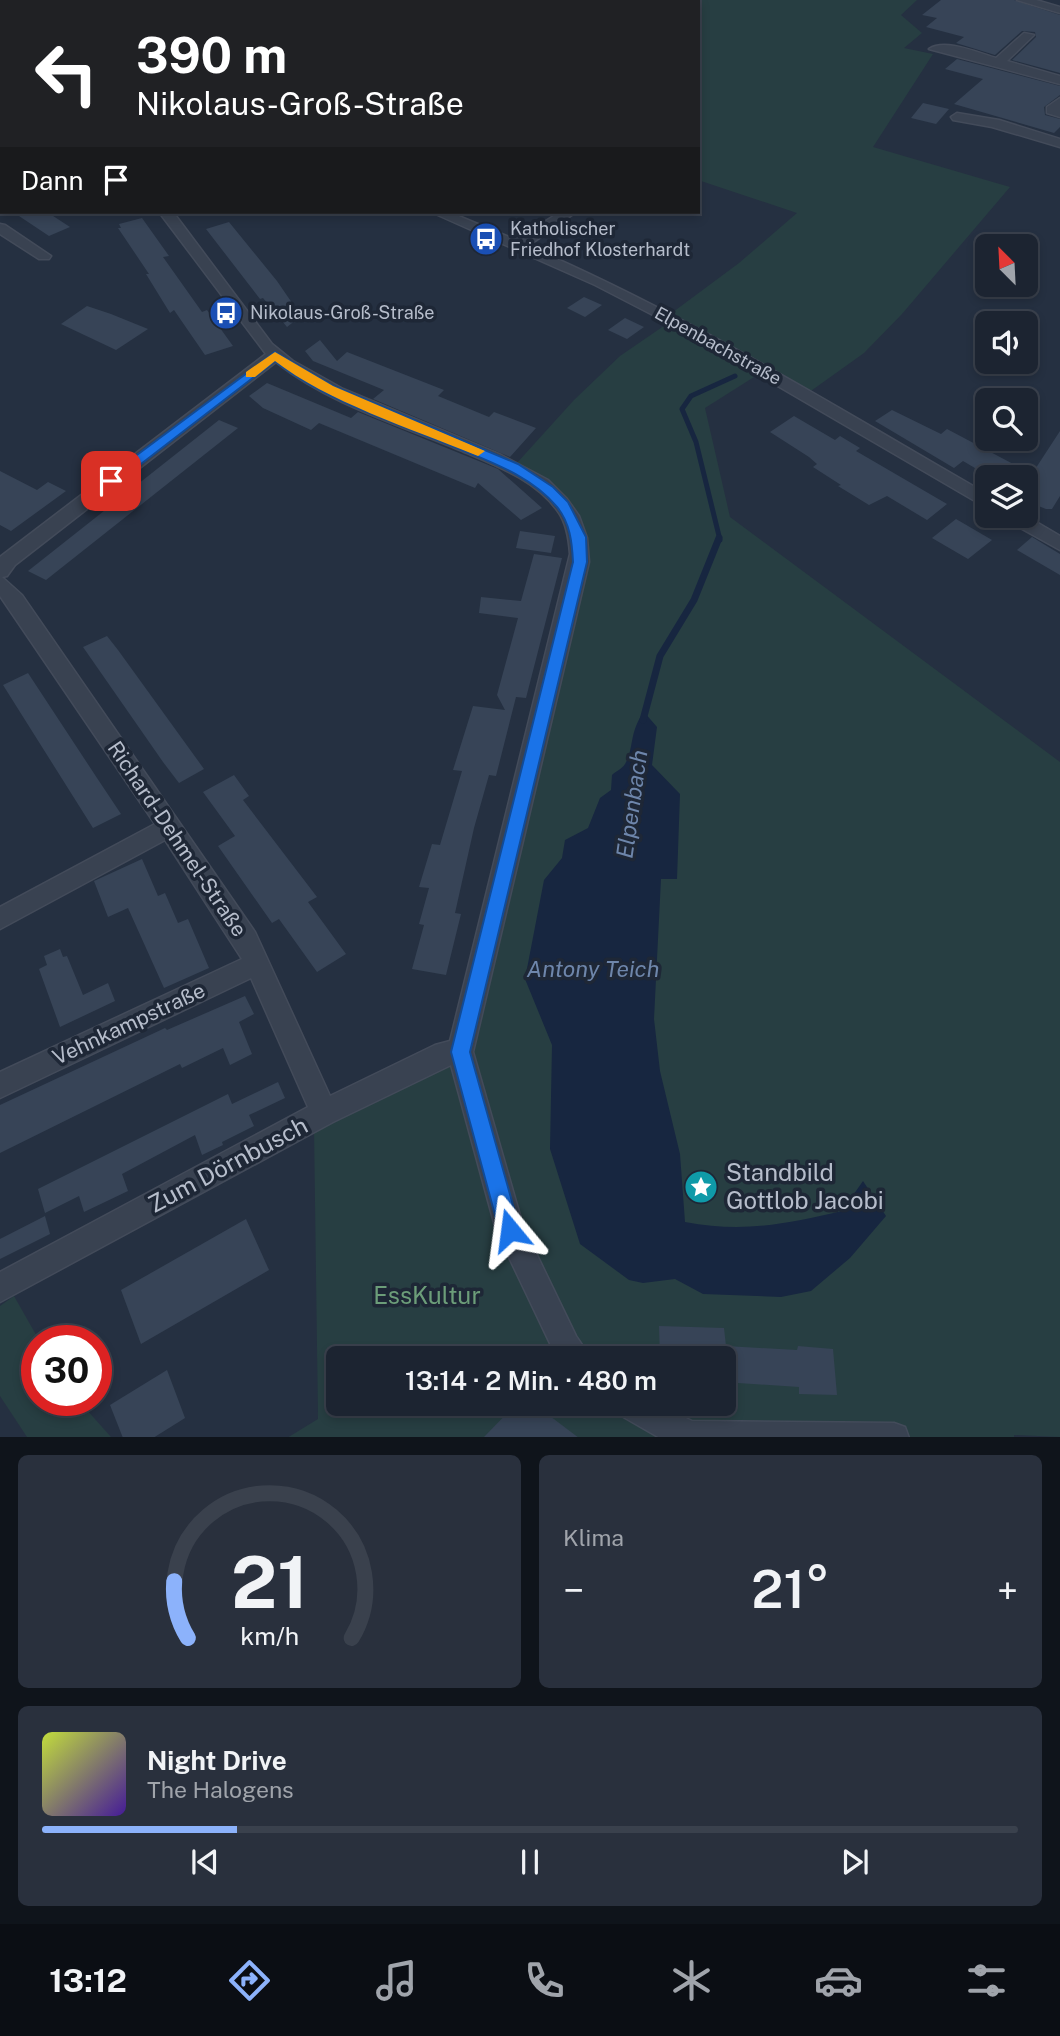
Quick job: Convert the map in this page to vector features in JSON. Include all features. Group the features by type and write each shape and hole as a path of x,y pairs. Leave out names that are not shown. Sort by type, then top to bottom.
{"street":[{"path":"1023,0 1060,10"},
{"path":"998,63 1028,35"},
{"path":"934,49 950,49 1060,80"},
{"path":"1060,102 1051,110 1060,113"},
{"path":"957,117 995,123 1060,143"},
{"path":"167,214 266,347 296,372 328,389 514,467 549,491 563,505 579,537 580,562 460,1052 510,1230 568,1346"},
{"name":"Elpenbachstraße","path":"443,214 519,245 688,327 975,495"},
{"path":"519,245 566,214"},
{"path":"0,228 44,256"},
{"path":"0,571 8,560 275,355"},
{"path":"1037,528 1058,538"},
{"name":"Richard-Dehmel-Straße","path":"0,583 15,600 247,940 324,1113"},
{"path":"0,919 169,827"},
{"name":"Vehnkampstraße","path":"0,1085 258,962"},
{"name":"Zum Dörnbusch","path":"0,1288 324,1113 444,1054 460,1052"},
{"path":"649,1416 691,1436 894,1437"}],"green space":[{"path":"700,0 917,0 901,15 922,33 904,48 933,54 873,147 1010,187 902,314 864,353 808,393 669,315 739,263 797,213 700,181"},
{"name":"EssKultur","path":"671,321 762,372 705,408 730,517 1060,762 1060,1437 289,1437 318,1419 314,1128 471,1050 582,535 516,464 574,400 620,356"},
{"path":"14,1296 30,1325 21,1325 21,1416 92,1416 111,1437 27,1437 0,1396 0,1306"}],"water":[{"name":"Antony Teich","path":"644,712 657,727 652,765 680,794 677,879 661,879 654,1019 660,1071 680,1154 685,1222 726,1227 764,1226 842,1211 863,1181 886,1216 850,1258 811,1291 781,1297 703,1294 675,1279 643,1283 629,1280 580,1244 550,1149 552,1045 525,979 544,880 562,858 565,840 588,828 600,798 611,790 612,775 628,759 636,726"}],"building":[{"path":"941,0 1014,0 1060,15 1060,73 1012,60 1036,37 1035,32 1022,31 995,55 956,43 964,37 926,27 937,18 922,15"},
{"path":"957,59 1060,86 1060,95 1044,107 1045,115 1060,119 1060,127 1054,133 954,104 983,79 945,69"},
{"path":"923,103 949,109 936,124 911,118"},
{"path":"16,214 50,214 70,227 49,236"},
{"path":"142,218 169,256 163,257 202,312 207,310 233,346 205,355 174,310 170,313 146,274 149,274 118,228 121,228 119,224"},
{"path":"229,222 277,281 301,316 287,327 263,298 260,299 206,229"},
{"path":"584,297 602,305 585,317 567,308"},
{"path":"87,306 148,329 116,350 61,324"},
{"path":"625,318 644,327 627,339 608,330"},
{"path":"320,340 337,361 347,352 444,390 438,396 489,417 494,412 536,428 510,457 373,399 384,390 313,361 305,351"},
{"path":"267,383 351,418 358,412 498,469 542,508 521,520 478,483 475,488 319,423 311,430 263,408 249,396"},
{"path":"892,410 941,434 947,429 975,444 975,451 989,451 1015,465 975,465 975,468 963,461 954,468 875,421"},
{"path":"794,416 835,440 840,436 860,448 856,451 947,504 927,520 887,496 869,505 838,486 841,485 813,467 817,464 809,457 770,432"},
{"path":"219,420 238,428 46,580 28,571"},
{"path":"1060,431 1060,496 1052,509 1038,506 1038,465"},
{"path":"0,471 37,490 48,482 66,491 11,531 0,525"},
{"path":"956,519 992,540 968,559 932,538"},
{"path":"520,531 555,536 551,553 516,548"},
{"path":"1032,537 1060,554 1060,575 1017,550"},
{"path":"534,554 562,558 526,698 516,697 496,776 489,775 474,828 455,913 461,914 446,975 412,969 424,925 419,924 429,888 419,887 432,844 440,845 462,771 453,770 473,706 505,710 497,695 518,618 479,613 481,597 521,601"},
{"path":"107,636 204,769 179,783 163,762 83,647"},
{"path":"28,673 121,814 93,828 3,685"},
{"path":"234,775 249,796 243,800 317,897 308,902 346,954 317,972 279,919 272,923 218,846 235,836 203,792"},
{"path":"142,859 158,896 165,893 178,923 188,919 209,968 164,988 128,908 108,917 94,881"},
{"path":"60,949 63,957 67,956 83,995 108,983 115,1001 60,1027 39,969 47,965 44,956"},
{"path":"245,996 254,1014 239,1022 252,1054 230,1065 223,1048 182,1068 180,1064 0,1153 0,1105 165,1028 167,1030"},
{"path":"278,1082 285,1098 249,1115 254,1126 222,1142 223,1145 202,1155 195,1135 122,1174 128,1191 84,1212 79,1196 45,1213 38,1189 228,1094 232,1104"},
{"path":"45,1216 50,1234 0,1259 0,1239"},
{"path":"246,1219 269,1270 141,1344 121,1290"},
{"path":"659,1326 724,1328 726,1346 660,1346"},
{"path":"798,1346 833,1349 837,1395 799,1394 799,1387 736,1383 736,1347 797,1350"},
{"path":"167,1370 185,1418 155,1437 123,1437 112,1404"},
{"path":"504,1416 550,1416 578,1437 484,1437"}],"waterway":[{"name":"Elpenbach","path":"720,540 696,442 682,409 691,396 735,376"},
{"name":"Elpenbach","path":"643,720 660,656 694,600 719,538"}],"slow traffic":[{"path":"250,374 275,355 296,372 328,389 478,451"}],"place":[{"name":"Katholischer Friedhof Klosterhardt","path":"486,239"},
{"name":"Nikolaus-Groß-Straße","path":"226,313"},
{"name":"Standbild Gottlob Jacobi","path":"701,1187"}],"route":[{"path":"111,481 275,355 296,372 328,389 514,467 549,491 563,505 576,527 580,562 460,1052 510,1230"}]}
